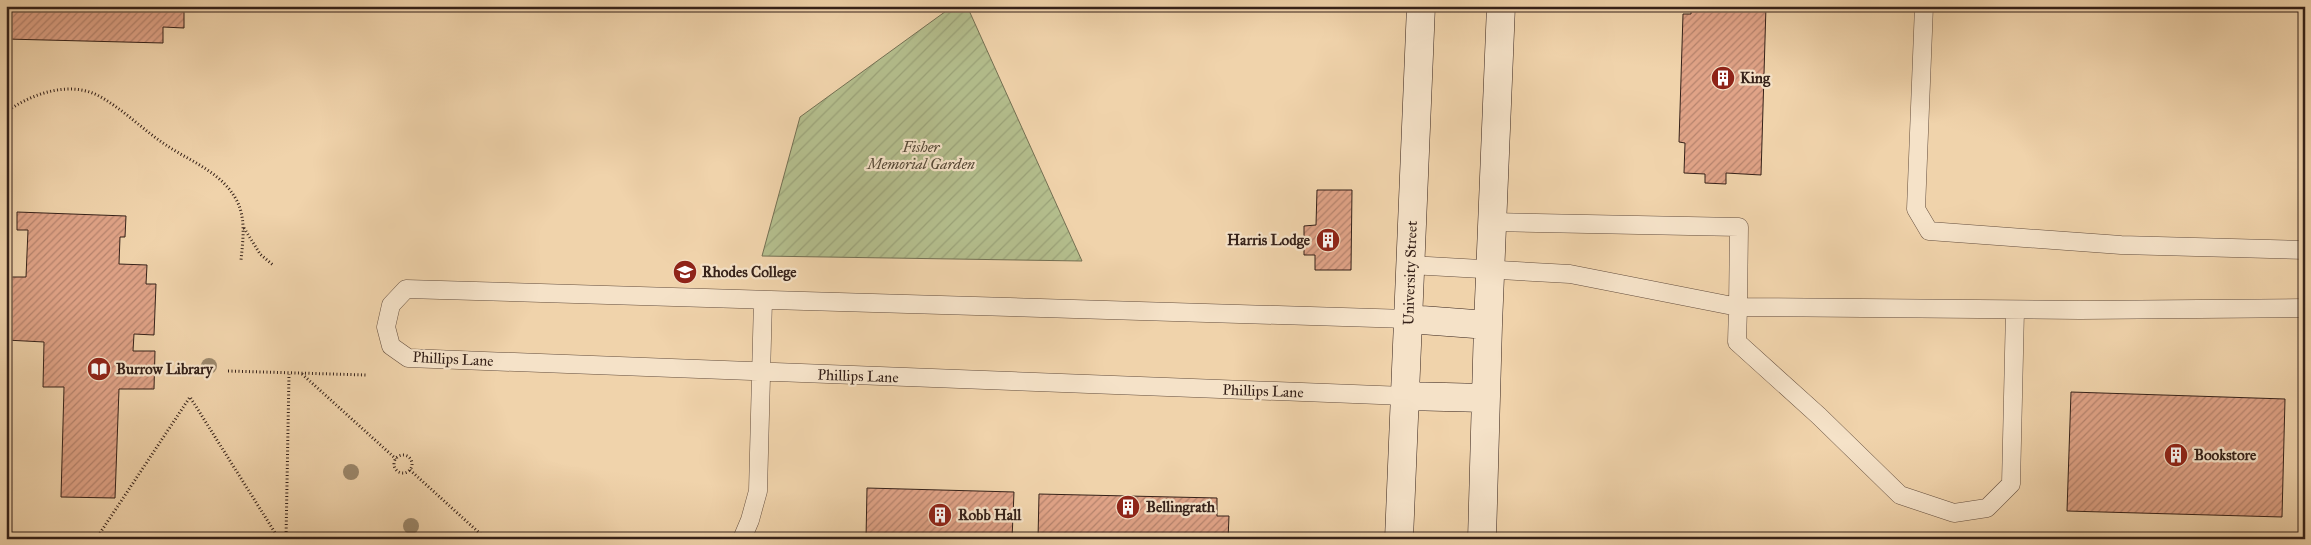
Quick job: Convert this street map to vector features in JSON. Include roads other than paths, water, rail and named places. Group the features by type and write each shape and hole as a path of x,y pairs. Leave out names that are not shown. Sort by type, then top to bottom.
{"main road":[{"name":"University Street","path":"1399,539 1421,6"},
{"path":"1482,539 1485,398 1501,6"},
{"path":"1408,319 1488,325"},
{"path":"1405,396 1485,398"}],"lane":[{"path":"1924,6 1916,209 1930,231 2121,245 2305,250"},
{"path":"1492,222 1739,227 1737,342 1819,416 1900,495 1954,513 1987,508 2011,484 2015,310"},
{"path":"1410,265 1570,274 1738,307 2015,310 2305,308"},
{"name":"Phillips Lane","path":"1405,396 408,358 391,346 386,327 391,305 406,290 1408,319"},
{"path":"742,539 750,520 758,491 763,300"}],"place":[{"name":"King","path":"1723,78"},
{"name":"Harris Lodge","path":"1328,240"},
{"name":"Rhodes College","path":"685,272"},
{"name":"Burrow Library","path":"99,369"},
{"name":"Bookstore","path":"2176,455"},
{"name":"Bellingrath","path":"1128,507"},
{"name":"Robb Hall","path":"940,515"}],"park label":[{"name":"Fisher Memorial Garden","path":"921,156"}]}
